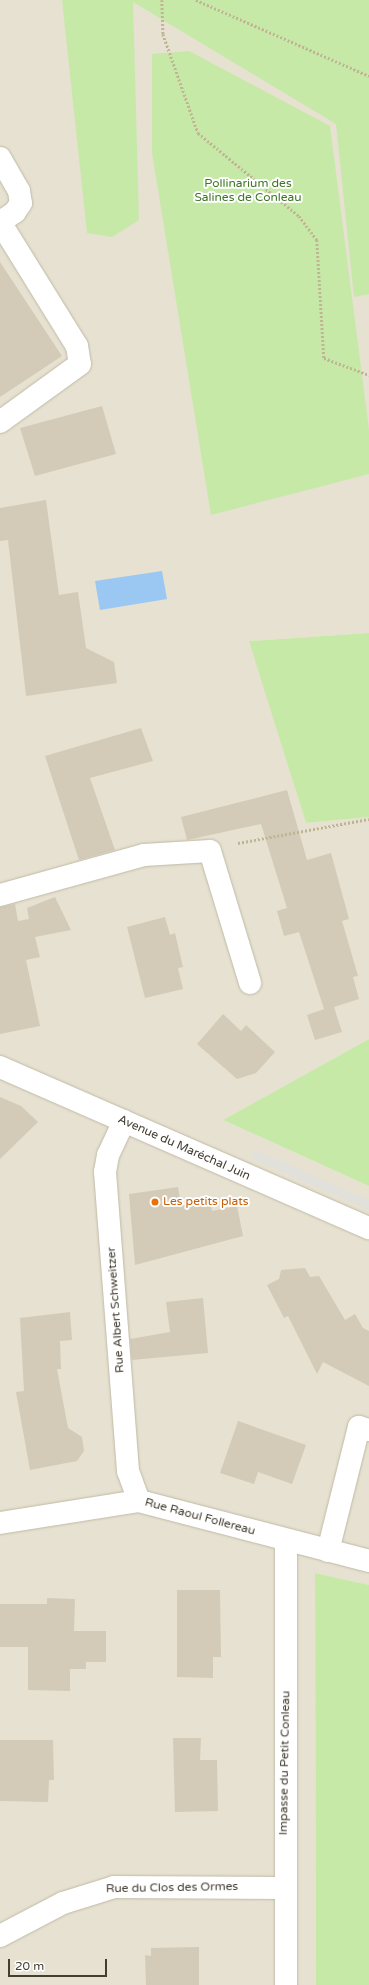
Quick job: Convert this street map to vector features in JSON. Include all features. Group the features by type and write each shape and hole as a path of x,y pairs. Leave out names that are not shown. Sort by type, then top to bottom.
{"street":[{"path":"0,158 19,191 21,203 15,212 0,222 77,346 80,364 0,422"},
{"path":"0,896 144,855 210,851 250,983"},
{"name":"Avenue du Maréchal Juin","path":"0,1067 369,1228"},
{"name":"Rue Albert Schweitzer","path":"124,1120 108,1155 105,1172 128,1471 139,1501"},
{"path":"328,1550 359,1426 369,1430"},
{"name":"Rue Raoul Follereau","path":"0,1523 139,1501 369,1561"},
{"name":"Impasse du Petit Conleau","path":"286,1540 284,1888 286,1985"},
{"name":"Rue du Clos des Ormes","path":"0,1936 63,1903 114,1887 284,1888"}],"path":[{"path":"162,0 163,34 198,133 299,216 317,240 324,358 369,375"},
{"path":"196,0 369,76"},
{"path":"210,851 255,838 369,819"}],"shaded area":[{"path":"0,0 286,0 369,76 369,633 250,641 306,823 369,817 369,1039 223,1120 369,1186 369,1585 315,1573 316,1985 0,1985"},
{"path":"255,1150 369,1200 369,1210 252,1159"}],"green space":[{"path":"62,0 369,0 369,294 354,297 336,124 133,2 139,220 112,237 87,233"},
{"name":"Pollinarium des Salines de Conleau","path":"189,51 330,126 369,430 369,474 211,515 152,153 152,54"},
{"path":"369,633 369,817 306,823 249,641"},
{"path":"369,1039 369,1186 223,1120"},
{"path":"315,1573 369,1585 369,1985 316,1985"}],"water":[{"path":"162,571 167,599 100,610 95,581"}],"building":[{"path":"0,262 62,356 0,397"},
{"path":"102,406 116,454 35,476 20,428"},
{"path":"46,500 59,595 78,592 86,648 114,662 117,683 26,696 8,540 0,541 0,508"},
{"path":"141,728 153,761 90,778 115,850 79,860 45,756"},
{"path":"287,790 307,860 331,853 349,919 342,921 358,976 353,977 359,999 334,1007 342,1032 315,1040 307,1015 324,1009 299,932 284,936 277,911 287,908 261,824 187,840 181,817"},
{"path":"55,897 71,930 35,937 40,957 26,960 40,1026 0,1034 0,907 15,904 18,921 29,919 27,908"},
{"path":"165,917 170,935 175,933 183,967 178,968 183,989 145,998 127,927"},
{"path":"223,1014 241,1031 246,1025 275,1052 256,1073 237,1079 197,1044"},
{"path":"0,1097 21,1106 38,1122 0,1159"},
{"path":"178,1187 181,1205 210,1201 212,1211 237,1206 243,1236 135,1265 129,1194"},
{"path":"305,1268 310,1277 319,1276 345,1320 355,1314 363,1328 369,1331 369,1386 323,1362 317,1374 288,1316 284,1318 267,1285 279,1279 281,1270"},
{"path":"203,1298 208,1353 132,1360 130,1339 170,1332 166,1302"},
{"path":"70,1312 72,1340 60,1341 61,1369 57,1369 68,1428 82,1437 84,1451 77,1461 30,1470 16,1392 24,1391 20,1318"},
{"path":"238,1421 306,1445 292,1484 258,1472 254,1484 220,1473"},
{"path":"177,1590 220,1590 221,1657 213,1657 213,1678 177,1677"},
{"path":"47,1598 75,1599 74,1631 106,1631 106,1662 86,1662 86,1669 70,1669 70,1691 28,1690 28,1647 0,1647 0,1604 47,1604"},
{"path":"173,1738 201,1738 200,1760 217,1760 218,1811 175,1812"},
{"path":"0,1740 53,1740 54,1780 49,1780 48,1802 0,1801"},
{"path":"199,1947 199,1985 146,1985 145,1955 151,1956 151,1948"}],"place":[{"name":"Les petits plats","path":"155,1202"}]}
